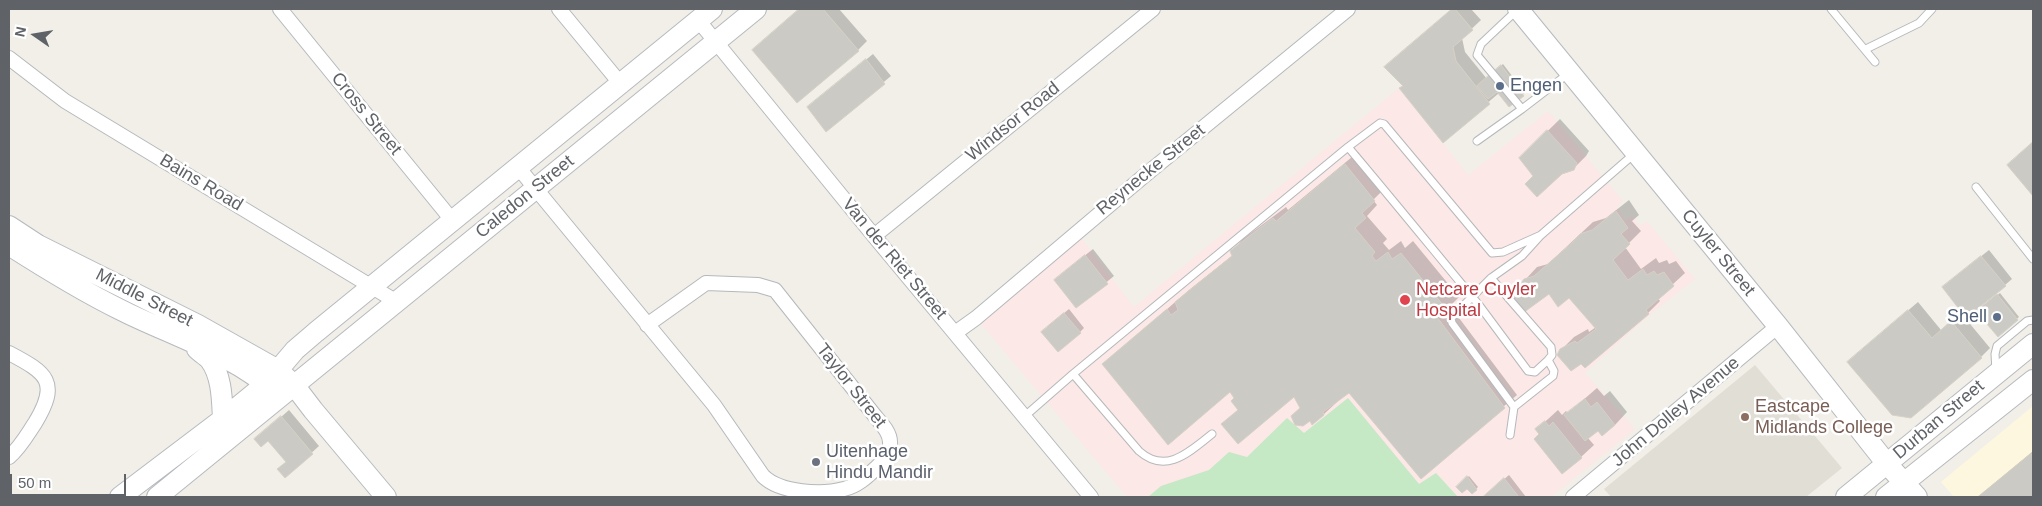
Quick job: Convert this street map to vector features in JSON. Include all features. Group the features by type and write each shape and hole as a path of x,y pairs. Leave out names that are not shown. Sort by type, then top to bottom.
{"main road":[{"name":"Caledon Street","path":"274,384 294,385 756,9"},
{"name":"Cuyler Street","path":"1518,9 1778,326 1887,464 1911,490"},
{"name":"Caledon Street","path":"274,384 296,350 516,166 705,14"},
{"name":"Middle Street","path":"9,226 38,245 198,325 274,384"},
{"name":"Middle Street","path":"9,245 120,310 184,339 274,384"},
{"path":"184,339 210,359 219,383 223,419"},
{"name":"Durban Street","path":"1846,497 2033,344"},
{"name":"Durban Street","path":"1886,497 1911,490 2033,380"},
{"path":"274,384 313,410"},
{"path":"120,497 223,419 274,384"},
{"path":"157,497 274,384"},
{"path":"294,385 386,497"}],"street":[{"name":"Cross Street","path":"280,9 452,220"},
{"path":"559,9 620,83"},
{"name":"Windsor Road","path":"874,236 1153,9"},
{"name":"Reynecke Street","path":"955,333 976,318 1144,176 1348,9"},
{"name":"Van der Riet Street","path":"705,14 715,42 1091,497"},
{"name":"Bains Road","path":"9,58 65,101 398,302"},
{"name":"Taylor Street","path":"516,166 647,325 714,405 769,482 795,490 828,492 846,489 870,475 885,459 891,444 889,436 775,290 758,285 706,283 647,325"},
{"name":"John Dolley Avenue","path":"1573,497 1778,326"},
{"path":"9,353 36,369 43,376 49,388 43,409 21,444 9,457"}],"lane":[{"path":"1518,9 1485,39 1477,50 1477,55 1522,109"},
{"path":"1831,9 1876,62"},
{"path":"1866,49 1919,23 1932,9"},
{"path":"1477,141 1570,72"},
{"path":"1025,416 1348,146 1380,123 1384,124 1492,252 1503,252 1541,235"},
{"path":"1348,146 1473,297 1528,371 1535,372 1552,355 1551,347 1492,278"},
{"path":"1514,407 1451,321 1451,318 1456,311 1492,278 1522,256 1541,235 1636,152"},
{"path":"1976,187 2033,259"},
{"path":"1996,374 1995,354 1997,346 2027,321 2033,320"},
{"path":"1510,435 1514,407 1553,376 1554,371 1548,360"},
{"path":"1073,374 1139,451 1152,460 1165,462 1179,458 1212,434"}],"shaded area":[{"name":"Netcare Cuyler Hospital","path":"1399,88 1468,175 1548,111 1623,201 1617,208 1625,220 1632,216 1640,226 1647,221 1695,279 1651,314 1585,373 1635,429 1551,497 1127,497 976,318 1077,232 1134,307"},
{"name":"Eastcape Midlands College","path":"1755,365 1842,468 1806,497 1611,497 1604,489"},
{"path":"2033,406 2033,497 1954,497 1941,482"}],"green space":[{"path":"1348,398 1419,484 1436,473 1458,497 1148,497 1161,486 1209,470 1229,452 1247,457 1287,418 1304,433"}],"building":[{"path":"799,9 823,9 859,51 797,103 752,50"},
{"path":"1452,9 1455,9 1473,30 1453,47 1456,61 1490,104 1443,143 1399,88 1403,86 1384,67"},
{"path":"866,59 885,84 826,132 807,107"},
{"path":"1501,65 1524,96 1509,107 1497,92 1488,99 1477,86"},
{"path":"1547,130 1577,163 1574,170 1562,174 1537,197 1525,184 1533,176 1519,158"},
{"path":"2033,142 2033,196 2007,165"},
{"path":"1345,164 1375,201 1362,213 1366,218 1355,228 1375,252 1372,256 1376,261 1388,252 1392,259 1401,253 1447,310 1437,317 1505,408 1421,479 1349,393 1323,412 1324,415 1312,425 1310,421 1303,426 1295,425 1291,416 1300,408 1294,397 1238,444 1221,424 1238,410 1231,401 1234,398 1230,392 1168,445 1102,364 1167,309 1171,315 1178,310 1175,302 1232,256 1230,251 1273,218 1276,221"},
{"path":"1616,211 1628,228 1621,234 1630,244 1613,260 1628,280 1643,269 1647,275 1654,271 1657,275 1664,272 1674,286 1646,310 1649,314 1585,368 1581,364 1571,371 1557,355 1560,349 1575,341 1577,343 1596,329 1569,298 1558,307 1549,294 1523,313 1510,298 1524,279 1534,276 1580,234 1592,230"},
{"path":"1085,255 1108,284 1076,308 1054,280"},
{"path":"1981,256 2006,286 1966,318 1942,287"},
{"path":"1997,294 2018,320 1998,337 1976,311"},
{"path":"1908,310 1932,338 1951,321 1982,358 1911,418 1892,415 1847,362"},
{"path":"1064,313 1081,333 1058,352 1041,332"},
{"path":"1585,399 1591,407 1597,402 1615,425 1602,436 1598,431 1585,441 1564,415"},
{"path":"281,416 313,454 285,478 277,469 286,462 268,441 261,447 254,439"},
{"path":"1545,421 1549,426 1553,422 1582,458 1562,474 1534,439 1539,434 1535,429"},
{"path":"2031,454 2033,457 2033,497 1978,497"},
{"path":"1467,476 1477,490 1472,494 1467,489 1462,493 1456,487"},
{"path":"1504,478 1519,497 1483,497"}],"place":[{"name":"Engen","path":"1500,86"},
{"name":"Netcare Cuyler Hospital","path":"1405,300"},
{"name":"Shell","path":"1997,317"},
{"name":"Eastcape Midlands College","path":"1745,417"},
{"name":"Uitenhage Hindu Mandir","path":"816,462"}]}
